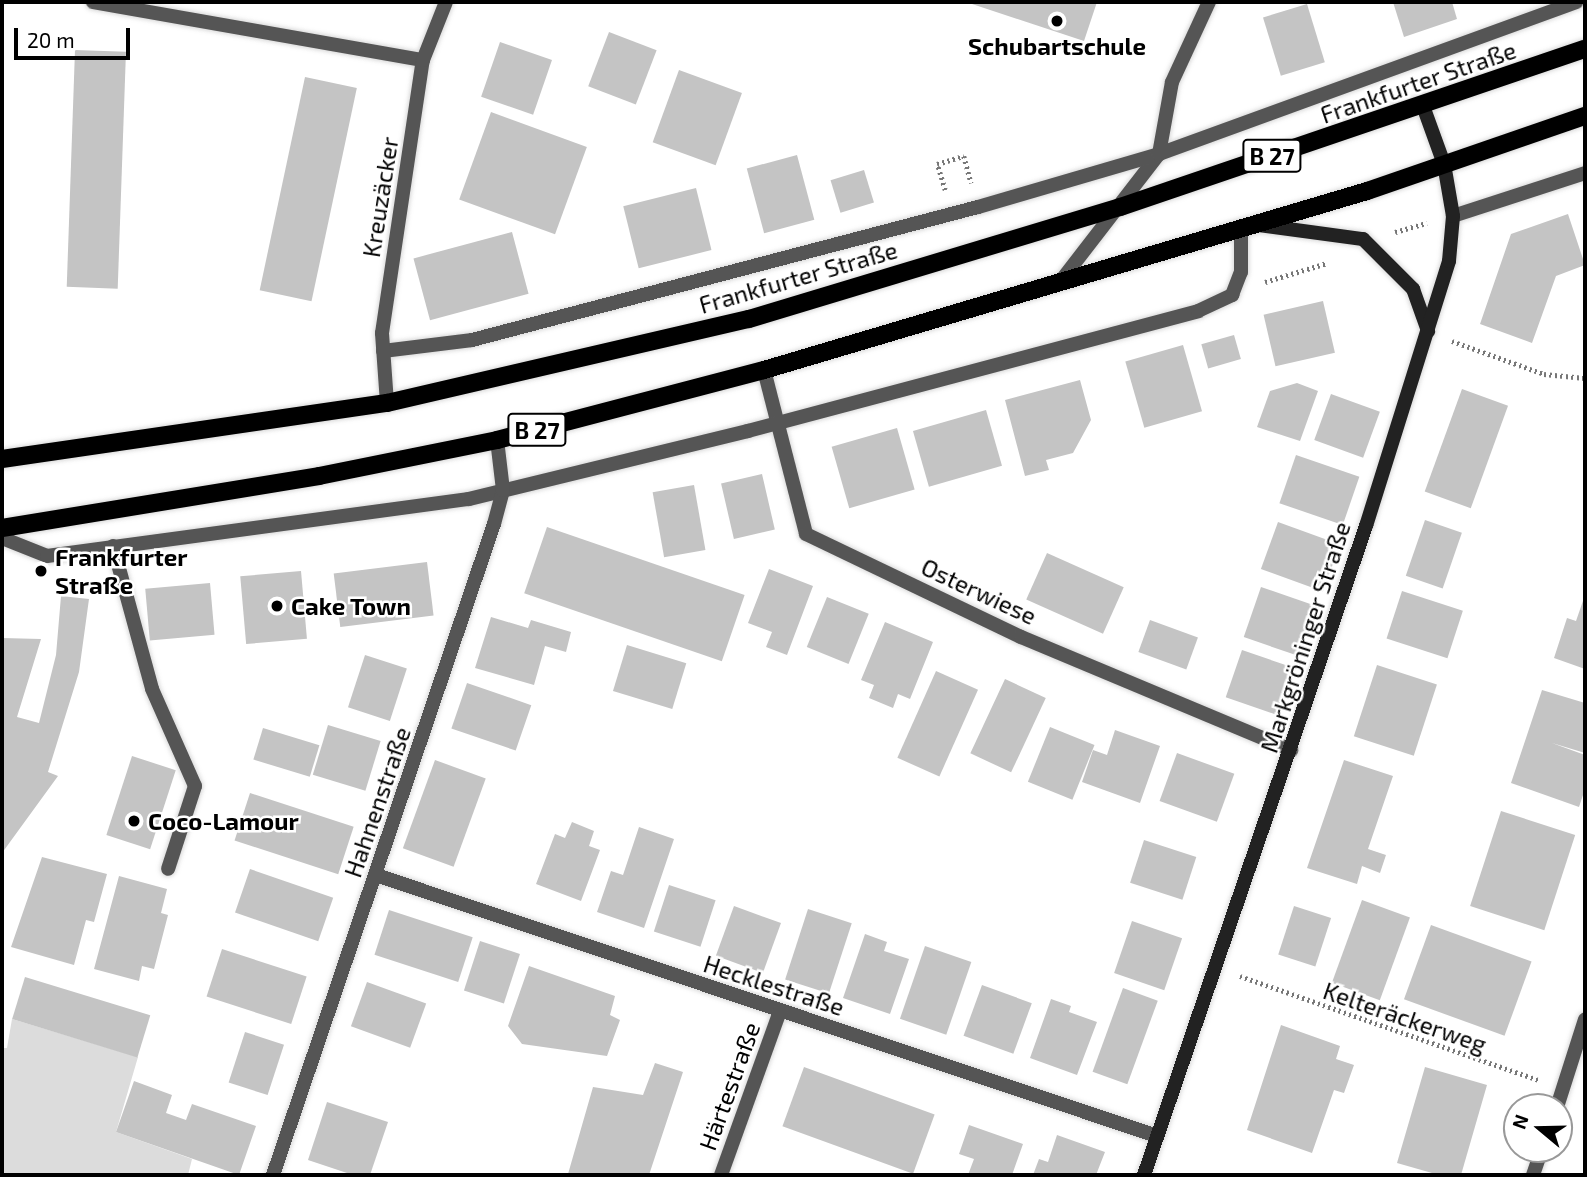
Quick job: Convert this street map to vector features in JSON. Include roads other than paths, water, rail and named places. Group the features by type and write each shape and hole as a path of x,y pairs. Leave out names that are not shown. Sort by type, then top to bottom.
{"main road":[{"name":"Frankfurter Straße","path":"2,459 387,403 749,319 1120,207 1585,50"},
{"name":"Markgröninger Straße","path":"1144,1175 1291,750 1449,261 1453,216 1444,164 1423,106"},
{"name":"B 27","path":"2,528 319,476 497,440 764,370 1060,282 1444,164 1585,116"},
{"path":"1247,226 1363,239 1413,289 1428,332"}],"street":[{"path":"93,2 423,60"},
{"name":"Kreuzäcker","path":"387,403 383,351 423,60 446,2"},
{"path":"1060,282 1159,154 1172,82 1209,2"},
{"name":"Frankfurter Straße","path":"383,351 472,340 978,207 1159,154 1576,2"},
{"path":"1453,216 1585,173"},
{"path":"2,538 47,556 503,490 777,424 1198,311 1231,295 1241,272 1247,226"},
{"name":"Osterwiese","path":"764,370 806,534 1021,636 1291,750"},
{"name":"Hahnenstraße","path":"273,1175 376,875 503,490 497,440"},
{"path":"113,546 152,689 195,786 168,869"},
{"name":"Hecklestraße","path":"376,875 1157,1136"},
{"name":"Härtestraße","path":"721,1175 780,1012"},
{"path":"1562,1093 1585,1019"}],"place":[{"name":"Schubartschule","path":"1057,21"},
{"name":"Frankfurter Straße","path":"41,571"},
{"name":"Cake Town","path":"277,606"},
{"name":"Coco-Lamour","path":"134,821"}]}
